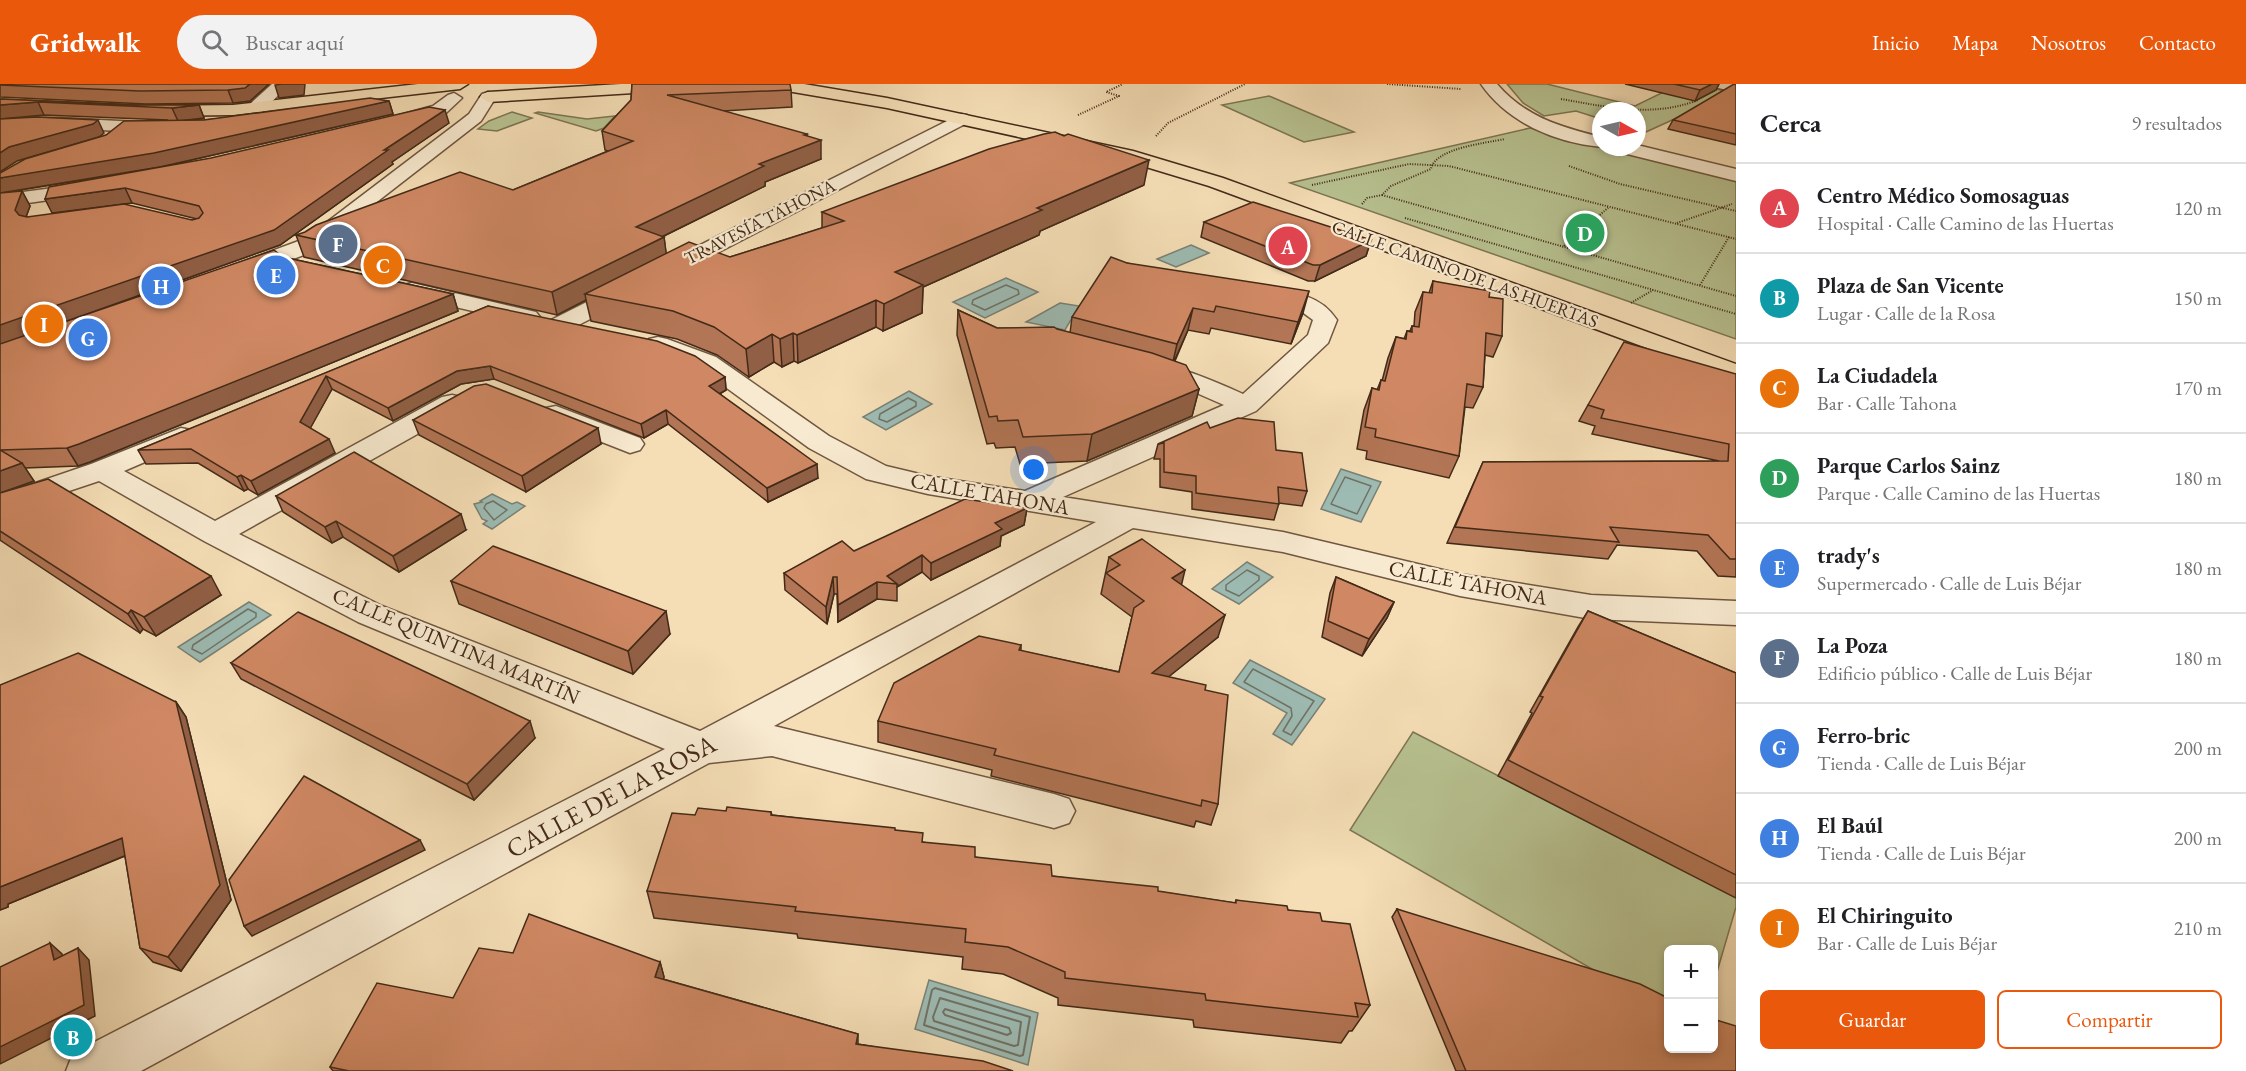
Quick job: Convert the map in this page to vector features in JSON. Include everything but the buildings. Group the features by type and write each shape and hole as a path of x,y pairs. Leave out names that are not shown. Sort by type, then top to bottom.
{"main road":[{"path":"146,111 256,108 458,89 472,99 495,91 543,93 699,84"},
{"path":"737,84 826,88 839,84"},
{"name":"CALLE CAMINO DE LAS HUERTAS","path":"865,84 1144,148 1237,176 1736,354"},
{"name":"CALLE CAMINO DE LAS HUERTAS","path":"795,87 887,103 1127,155 1216,182 1736,373"},
{"path":"45,106 93,108"}],"street":[{"path":"256,108 281,84"},
{"path":"1492,88 1520,116 1547,128 1592,140"},
{"path":"386,124 439,110 458,89"},
{"path":"28,123 105,134 124,128 178,128 458,89"},
{"path":"218,278 286,254 317,239 475,117 495,91"},
{"path":"475,117 543,93"},
{"path":"0,126 28,123 54,114 54,110 45,106"},
{"path":"105,134 107,120 116,116 146,111"},
{"name":"TRAVESÍA TAHONA","path":"560,325 961,119"},
{"path":"1646,153 1736,175"},
{"path":"0,201 113,186"},
{"path":"38,216 47,196"},
{"path":"286,254 291,262 309,267"},
{"path":"389,285 603,333"},
{"path":"1031,500 1246,405 1319,338 1325,320 1320,310 1305,303 1238,293"},
{"path":"447,326 491,308"},
{"name":"CALLE TAHONA","path":"635,340 667,346 707,362 819,442 876,473 928,485 1283,542 1460,585 1591,607 1736,613"},
{"path":"1124,361 1201,385 1246,405"},
{"path":"215,534 471,392"},
{"path":"536,406 630,444"},
{"path":"0,505 101,470 209,425"},
{"name":"CALLE QUINTINA MARTÍN","path":"101,470 215,534 370,614 702,748"},
{"name":"CALLE DE LA ROSA","path":"92,1071 702,748 1129,517"},
{"path":"702,748 772,741 1054,811"}],"path":[{"path":"1054,126 1119,96 1106,92 1123,84"},
{"path":"1144,148 1168,123 1245,84"},
{"path":"1387,84 1492,88 1662,112 1686,106 1728,86"},
{"path":"1382,195 1391,186 1431,169 1432,164 1444,153 1547,128"},
{"path":"1319,190 1308,186 1409,164 1432,164 1467,169 1736,238"},
{"path":"1361,205 1367,198 1382,195 1736,296"},
{"path":"1676,223 1715,208 1736,203"},
{"path":"1564,246 1610,206"},
{"path":"1715,208 1736,211"},
{"path":"1395,214 1736,314"},
{"path":"1700,285 1729,237"},
{"path":"1617,311 1654,290"}],"green space":[{"path":"1507,84 1547,84 1619,102 1592,102 1592,116 1576,111 1544,116 1523,103"},
{"path":"1680,84 1698,84 1732,93 1646,132 1646,102 1643,102"},
{"path":"1269,96 1354,132 1304,142 1222,105"},
{"path":"512,112 532,118 497,131 478,129 489,121"},
{"path":"535,113 587,119 615,116 604,128 596,131"},
{"path":"1530,128 1592,144 1592,156 1641,156 1736,180 1736,339 1290,183"},
{"path":"1413,732 1736,898 1736,907 1718,968 1718,945 1664,945 1664,1008 1632,992 1350,830"}],"water":[{"path":"1191,245 1209,253 1176,267 1157,259"},
{"path":"1006,278 1038,292 985,318 953,302"},
{"path":"1060,303 1079,306 1065,330 1026,322"},
{"path":"909,391 932,404 886,430 863,417"},
{"path":"1341,469 1381,482 1361,522 1321,509"},
{"path":"492,494 512,504 517,502 525,506 492,529 483,524 487,521 482,519 474,504 482,502 480,501"},
{"path":"1247,562 1273,577 1239,604 1212,589"},
{"path":"249,602 271,615 200,662 178,647"},
{"path":"1250,660 1325,699 1292,745 1273,734 1287,713 1233,683"},
{"path":"929,980 1038,1013 1028,1065 915,1029"}],"place":[{"name":"Parque Carlos Sainz","path":"1585,233"},
{"name":"La Poza","path":"338,244"},
{"name":"Centro Médico Somosaguas","path":"1288,246"},
{"name":"La Ciudadela","path":"383,265"},
{"name":"trady's","path":"276,275"},
{"name":"El Baúl","path":"161,286"},
{"name":"El Chiringuito","path":"44,324"},
{"name":"Ferro-bric","path":"88,338"},
{"name":"Plaza de San Vicente","path":"73,1037"}]}
